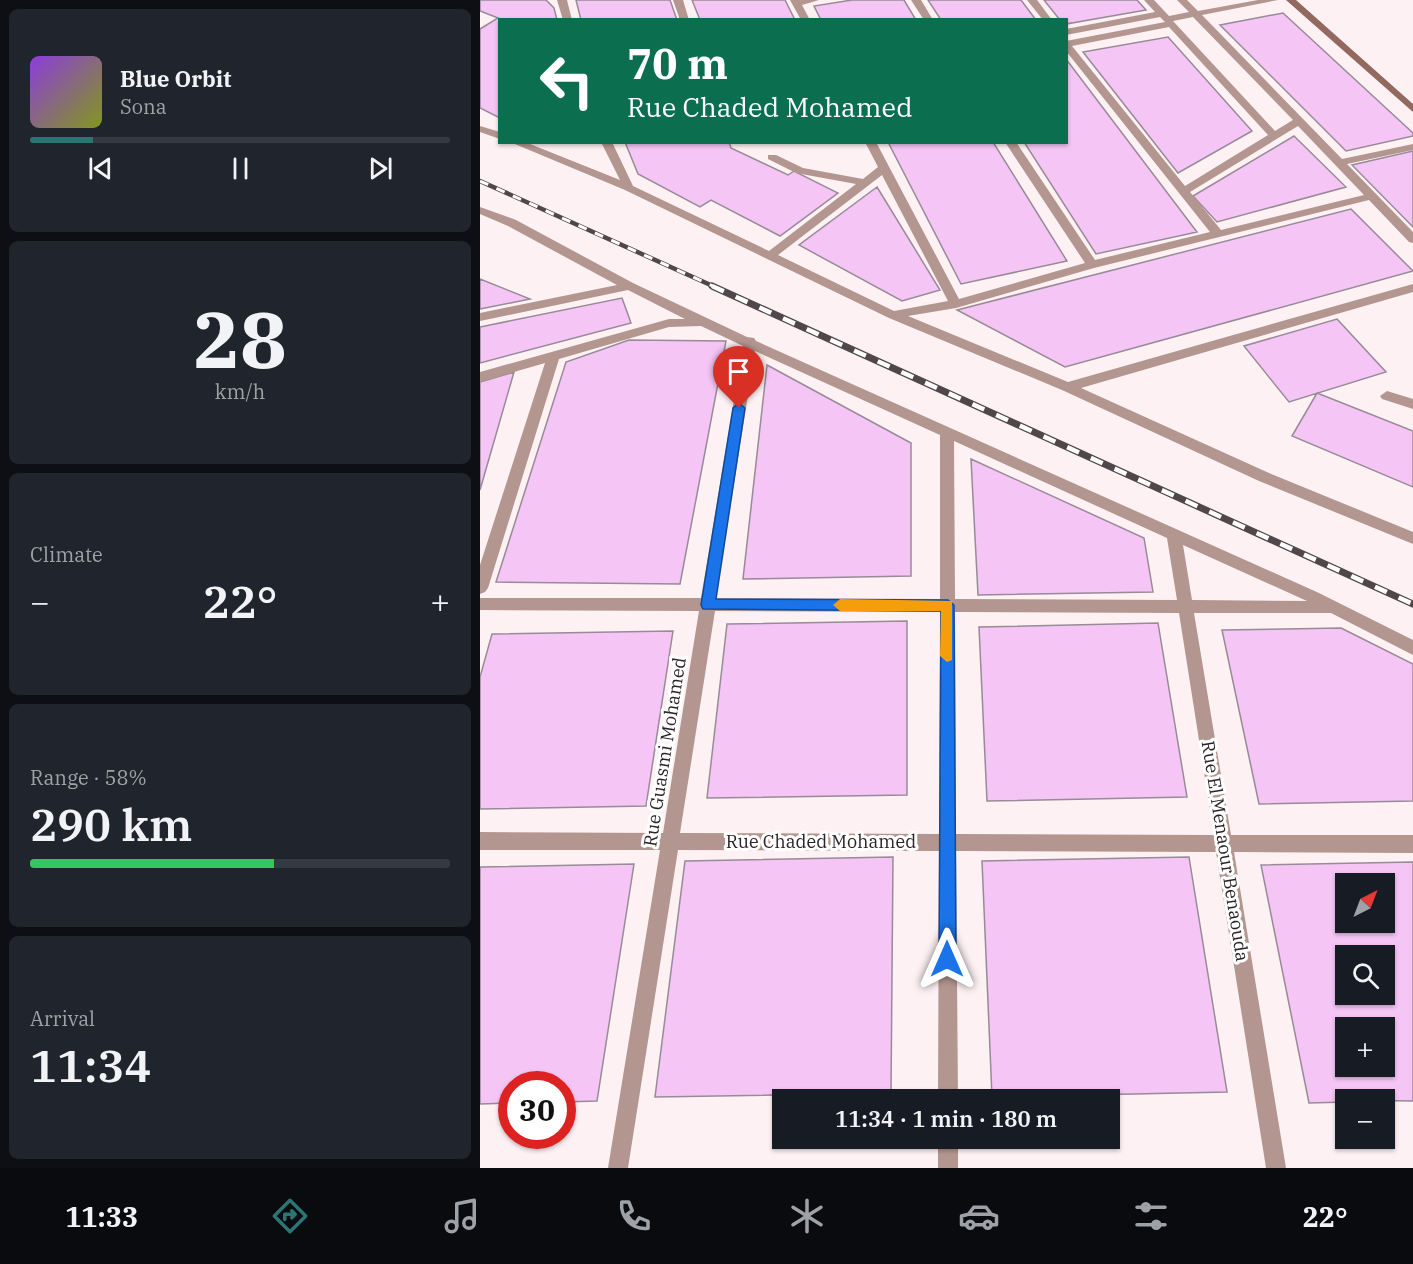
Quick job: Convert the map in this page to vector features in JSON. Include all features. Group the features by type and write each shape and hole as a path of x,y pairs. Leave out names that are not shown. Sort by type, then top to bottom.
{"main road":[{"path":"1292,0 1413,109"}],"street":[{"path":"562,0 567,18"},
{"path":"678,0 684,18"},
{"path":"805,18 796,1 814,0"},
{"path":"916,0 928,18"},
{"path":"1032,0 1046,18"},
{"path":"1149,0 1275,137"},
{"path":"1182,0 1413,239"},
{"path":"1068,32 1167,19 1273,0"},
{"path":"1068,44 1167,19"},
{"path":"1068,45 1218,234"},
{"path":"1184,191 1299,121"},
{"path":"480,129 498,135"},
{"path":"520,144 629,188 893,315 1068,387 1264,477 1413,538"},
{"path":"607,144 629,188"},
{"path":"871,144 956,304"},
{"path":"1011,144 1092,265"},
{"path":"1339,163 1413,147"},
{"path":"772,157 800,171 864,182"},
{"path":"769,256 884,168"},
{"path":"893,315 956,304 1092,265 1372,196"},
{"path":"480,210 512,223 629,286 704,323 1174,534 1413,648"},
{"path":"480,317 629,286"},
{"path":"1068,387 1413,288"},
{"path":"480,377 669,323 704,323"},
{"name":"Rue Guasmi Mohamed","path":"618,1168 750,342"},
{"path":"480,588 553,357"},
{"path":"1387,396 1413,404"},
{"path":"947,433 948,1089"},
{"name":"Rue El Menaour Benaouda","path":"1174,534 1276,1168"},
{"path":"480,604 1331,607"},
{"name":"Rue Chaded Mohamed","path":"480,841 1413,844"},
{"path":"948,1149 948,1168"}],"building":[{"path":"480,0 546,0 554,8 556,18 498,18 480,11"},
{"path":"576,0 670,0 676,18 580,18"},
{"path":"692,0 785,0 794,18 699,18"},
{"path":"852,0 904,0 915,18 820,18 814,6"},
{"path":"928,0 1021,0 1034,18 940,18"},
{"path":"1044,0 1137,0 1146,10 1068,24 1068,18 1058,18"},
{"path":"1283,13 1413,133 1413,136 1346,151 1220,25"},
{"path":"498,18 498,117 480,108 480,29"},
{"path":"1168,37 1252,131 1178,173 1083,52"},
{"path":"1068,62 1197,232 1096,254 1025,144 1068,144"},
{"path":"1294,136 1346,187 1217,222 1193,196"},
{"path":"626,144 730,144 731,148 788,175 794,171 838,193 780,236 711,200 700,207 638,174"},
{"path":"889,144 994,144 1067,261 961,284"},
{"path":"1413,151 1413,227 1352,165"},
{"path":"877,187 940,290 902,301 799,245"},
{"path":"1351,209 1413,271 1065,367 957,310"},
{"path":"480,279 530,299 480,309"},
{"path":"622,298 631,323 480,363 480,327"},
{"path":"1337,319 1386,372 1289,402 1244,346"},
{"path":"629,340 726,341 680,584 496,582 566,362"},
{"path":"767,365 911,443 911,576 743,579"},
{"path":"514,372 480,490 480,382"},
{"path":"1317,393 1413,431 1413,487 1292,436"},
{"path":"971,459 1144,538 1153,592 978,595"},
{"path":"907,621 907,795 707,798 727,624"},
{"path":"1158,623 1187,797 987,801 979,627"},
{"path":"1341,628 1413,664 1413,801 1259,804 1222,630"},
{"path":"673,631 646,806 480,809 480,677 492,634"},
{"path":"893,857 891,1089 772,1089 772,1095 655,1097 685,861"},
{"path":"1189,857 1227,1092 1120,1094 1120,1089 992,1089 982,861"},
{"path":"1413,862 1413,1101 1395,1101 1395,1089 1335,1089 1335,1102 1309,1103 1261,865"},
{"path":"634,864 597,1101 576,1102 576,1071 498,1071 498,1103 480,1104 480,867"}],"railway":[{"path":"480,181 715,287"},
{"path":"712,286 1413,604"}],"slow traffic":[{"path":"840,605 948,605 947,656"}],"route":[{"path":"739,408 708,605 948,605 947,959"}]}
